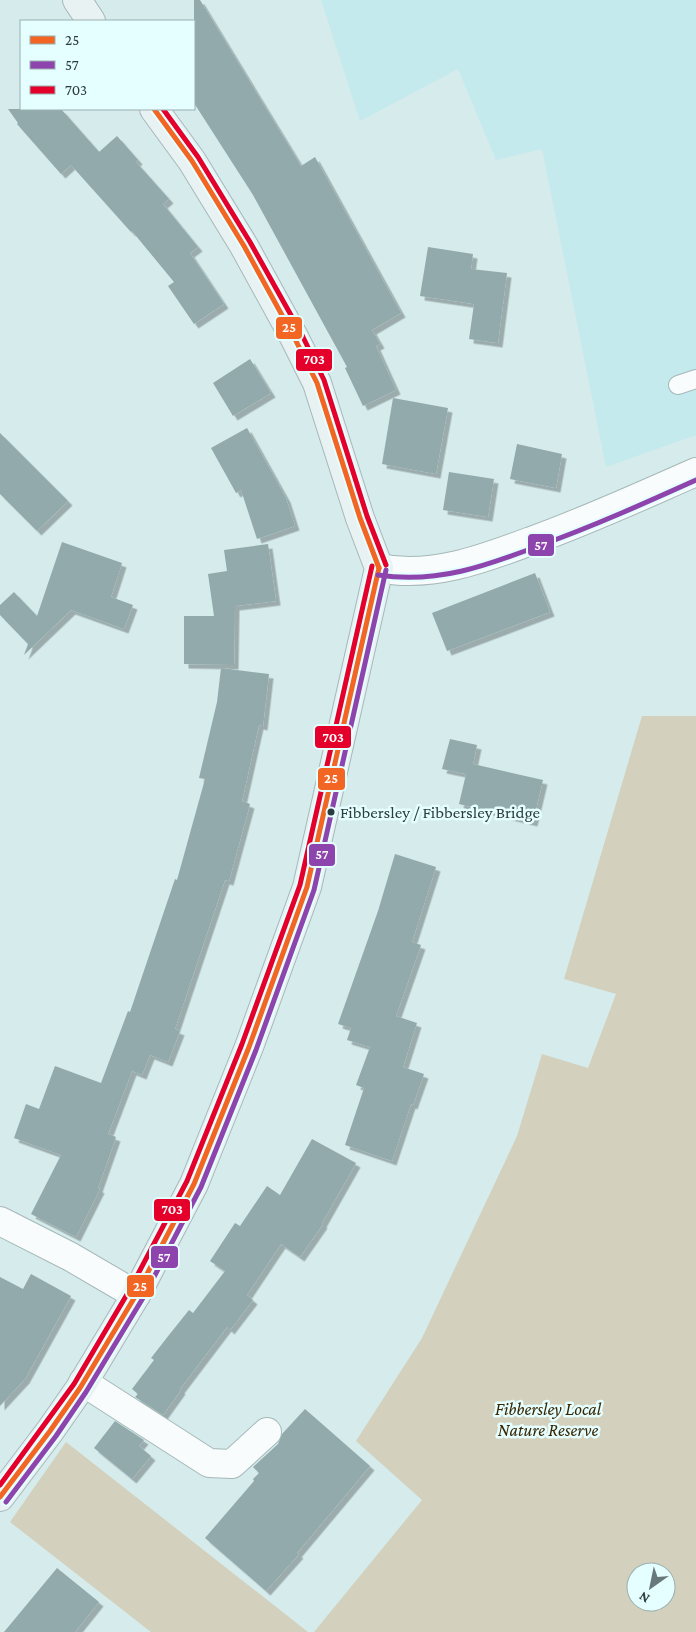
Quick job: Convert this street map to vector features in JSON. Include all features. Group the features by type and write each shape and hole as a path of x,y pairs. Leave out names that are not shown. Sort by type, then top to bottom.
{"main road":[{"path":"77,0 91,20"},
{"path":"0,1497 50,1431 81,1385 136,1295 194,1184 249,1047 307,887 379,568 360,518 317,383 244,246 192,161 155,110"}],"street":[{"path":"379,568 397,572 421,571 491,556 576,525 696,472"},
{"path":"0,1221 72,1257 136,1295"},
{"path":"81,1385 209,1463 232,1464 267,1432"}],"lane":[{"path":"678,385 696,379"}],"shaded area":[{"path":"321,0 696,0 696,435 606,467 542,149 496,160 458,69 360,121"}],"green space":[{"name":"Fibbersley Local Nature Reserve","path":"642,716 696,716 696,1632 314,1632 422,1500 356,1441 422,1338 517,1136 542,1054 588,1068 616,994 564,979"},
{"path":"66,1442 308,1632 151,1632 10,1522"}],"building":[{"path":"194,0 200,0 301,166 315,157 401,313 372,330 380,344 376,346 396,390 363,406 345,368 347,367 253,195 195,105"},
{"path":"8,109 62,110 99,152 117,136 138,160 136,162 169,199 163,204 198,247 190,253 224,304 194,324 168,286 174,282 132,231 71,165 61,174"},
{"path":"428,247 473,254 471,269 507,273 498,343 469,339 474,304 420,296"},
{"path":"250,359 271,393 233,416 213,383"},
{"path":"393,398 448,408 436,474 382,464"},
{"path":"247,428 286,498 295,526 257,539 241,490 236,493 211,448"},
{"path":"0,433 68,501 37,531 0,494"},
{"path":"517,444 562,454 556,488 510,479"},
{"path":"449,472 494,479 488,517 443,510"},
{"path":"62,542 122,563 111,597 133,605 124,629 71,610 24,655 28,644 0,615 0,605 14,592 37,616"},
{"path":"268,544 276,601 235,606 234,665 184,664 184,616 214,616 208,574 227,571 224,550"},
{"path":"535,573 550,612 447,651 432,613"},
{"path":"221,668 269,674 263,726 259,725 242,801 250,804 229,881 225,880 175,1029 180,1031 168,1062 150,1055 142,1075 132,1071 108,1134 116,1137 98,1188 100,1189 76,1237 31,1214 61,1155 14,1138 26,1104 39,1109 55,1066 101,1083 128,1011 130,1012 175,879 177,880 205,779 199,778 217,702"},
{"path":"450,739 477,745 473,764 543,780 533,822 459,804 466,774 442,769"},
{"path":"395,854 436,867 412,942 421,945 396,1016 417,1023 403,1067 424,1074 413,1105 411,1104 392,1161 345,1145 364,1088 356,1085 370,1047 347,1040 351,1028 338,1024 378,911"},
{"path":"312,1139 356,1163 323,1224 300,1257 281,1244 247,1295 253,1300 230,1330 227,1327 180,1389 163,1415 135,1397 138,1394 132,1389 154,1360 151,1358 169,1335 189,1310 193,1313 225,1271 210,1261 235,1223 240,1226 267,1186 280,1195"},
{"path":"31,1274 71,1296 25,1379 0,1406 0,1277 23,1289"},
{"path":"305,1409 370,1466 297,1553 299,1554 266,1591 205,1538 254,1481 253,1479 259,1473 253,1467 278,1444 282,1434"},
{"path":"115,1421 144,1440 139,1446 151,1456 132,1479 94,1448"},
{"path":"57,1568 99,1602 75,1632 4,1632"}],"transit line":[{"name":"25","path":"155,110 192,161 244,246 317,383 360,518 379,568"},
{"name":"703","path":"164,110 198,157 250,242 301,333 324,380 367,516 386,565"},
{"name":"57","path":"378,575 421,577 441,575 481,566 580,530 696,480"},
{"name":"703","path":"0,1485 74,1384 129,1291 187,1181 242,1044 300,885 372,566"},
{"name":"25","path":"0,1497 80,1388 136,1295 194,1184 249,1047 307,887 379,568"},
{"name":"57","path":"6,1502 56,1436 86,1392 143,1298 201,1187 256,1050 314,890 386,570"}],"place":[{"name":"Fibbersley / Fibbersley Bridge","path":"331,812"}]}
